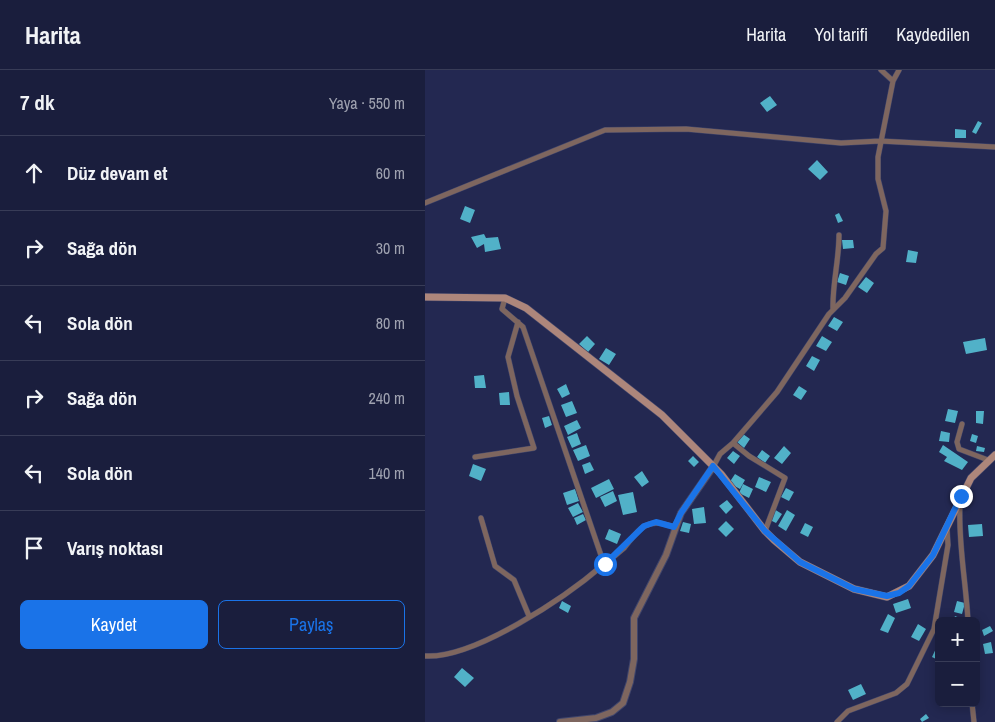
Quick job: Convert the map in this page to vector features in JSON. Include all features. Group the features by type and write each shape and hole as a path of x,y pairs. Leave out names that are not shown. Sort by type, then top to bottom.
{"main road":[{"path":"425,297 505,298 526,308 662,415 713,466 765,531 800,562 854,589 887,596 899,593 909,586 933,555 947,523 971,478 995,455"}],"street":[{"path":"881,70 893,81"},
{"path":"561,722 596,718 611,712 623,703 630,682 634,659 633,618 666,556 674,527 681,513 720,454 733,443 777,392 833,310 845,298 876,254 883,248 886,211 877,179 880,141 893,81 899,70"},
{"path":"425,203 605,130 686,129 841,143 880,141 995,147"},
{"path":"833,310 833,290 839,254 839,235"},
{"path":"505,298 502,309 518,322 526,336 605,564"},
{"path":"475,457 534,448 517,396 508,357 518,322"},
{"path":"962,424 957,442 959,449 988,460"},
{"path":"733,443 749,456 785,478 765,531"},
{"path":"961,496 959,528 966,580 968,617"},
{"path":"481,518 495,566 514,580 529,616"},
{"path":"425,656 434,657 489,641 605,564 644,526 656,522 674,527"},
{"path":"837,722 848,711 896,693 907,684 934,629 949,545 947,523"},
{"path":"972,707 974,722"}],"building":[{"path":"770,96 777,105 767,112 760,103"},
{"path":"978,121 982,123 976,134 972,132"},
{"path":"955,129 966,130 966,138 955,138"},
{"path":"817,160 828,172 820,180 808,169"},
{"path":"465,206 475,210 470,223 460,219"},
{"path":"839,213 843,221 838,223 835,215"},
{"path":"484,234 486,238 498,237 501,249 485,252 484,244 477,248 471,237"},
{"path":"842,240 853,240 854,248 843,249"},
{"path":"908,250 918,252 916,263 906,262"},
{"path":"840,273 849,276 846,285 837,282"},
{"path":"866,277 874,283 867,293 858,287"},
{"path":"834,317 843,322 837,331 828,326"},
{"path":"587,336 595,344 588,352 579,344"},
{"path":"822,336 832,342 826,351 816,346"},
{"path":"985,338 987,350 966,354 963,342"},
{"path":"606,348 616,354 609,365 599,359"},
{"path":"812,356 820,360 814,371 806,366"},
{"path":"484,375 486,388 475,388 474,376"},
{"path":"566,384 570,394 562,398 557,389"},
{"path":"799,386 807,391 801,400 793,395"},
{"path":"509,392 510,405 500,405 499,393"},
{"path":"572,401 577,413 566,417 561,405"},
{"path":"948,409 958,411 955,423 945,421"},
{"path":"976,411 984,411 983,424 976,423"},
{"path":"549,416 552,425 545,428 542,418"},
{"path":"577,420 581,428 568,435 564,426"},
{"path":"941,431 950,433 949,442 939,441"},
{"path":"577,433 581,444 572,448 567,437"},
{"path":"743,434 750,439 744,448 737,442"},
{"path":"972,434 978,436 976,443 970,441"},
{"path":"586,445 590,456 578,461 573,450"},
{"path":"943,445 968,462 962,470 944,461 947,457 939,452"},
{"path":"784,446 791,453 782,464 774,458"},
{"path":"977,446 985,448 984,452 976,451"},
{"path":"762,450 770,456 765,463 757,457"},
{"path":"733,451 740,456 734,464 727,458"},
{"path":"693,456 699,462 694,467 688,461"},
{"path":"590,462 594,470 585,474 582,465"},
{"path":"473,464 486,469 481,481 469,476"},
{"path":"642,471 649,482 642,487 634,477"},
{"path":"735,474 745,480 740,489 729,483"},
{"path":"759,477 771,482 766,492 755,487"},
{"path":"609,479 614,489 596,498 591,488"},
{"path":"743,484 753,489 749,498 739,493"},
{"path":"786,488 794,492 789,501 781,497"},
{"path":"575,489 579,501 567,505 563,493"},
{"path":"613,491 617,501 605,507 600,497"},
{"path":"633,492 637,512 623,515 618,495"},
{"path":"727,500 733,507 726,514 719,506"},
{"path":"578,503 583,512 573,517 568,508"},
{"path":"704,507 706,523 694,524 692,509"},
{"path":"774,509 782,514 776,523 768,519"},
{"path":"787,510 795,515 786,531 778,526"},
{"path":"583,514 586,520 577,525 574,518"},
{"path":"726,521 734,529 726,537 718,529"},
{"path":"683,522 691,524 689,533 680,531"},
{"path":"805,523 813,527 808,537 800,533"},
{"path":"982,524 983,536 969,537 968,525"},
{"path":"609,529 621,534 617,544 605,539"},
{"path":"908,599 911,608 896,613 893,604"},
{"path":"562,601 571,606 568,613 559,608"},
{"path":"957,601 965,603 962,614 954,612"},
{"path":"888,614 895,618 888,633 880,630"},
{"path":"918,624 926,629 919,641 911,637"},
{"path":"990,626 993,631 984,636 982,630"},
{"path":"991,642 993,653 985,654 983,644"},
{"path":"462,668 474,678 465,687 454,677"},
{"path":"861,684 866,694 853,700 848,690"},
{"path":"926,714 929,718 922,722 920,719"}],"route":[{"path":"605,564 644,526 656,522 674,527 681,513 713,466 765,531 800,562 854,589 887,596 899,593 909,586 933,555 961,496"}]}
